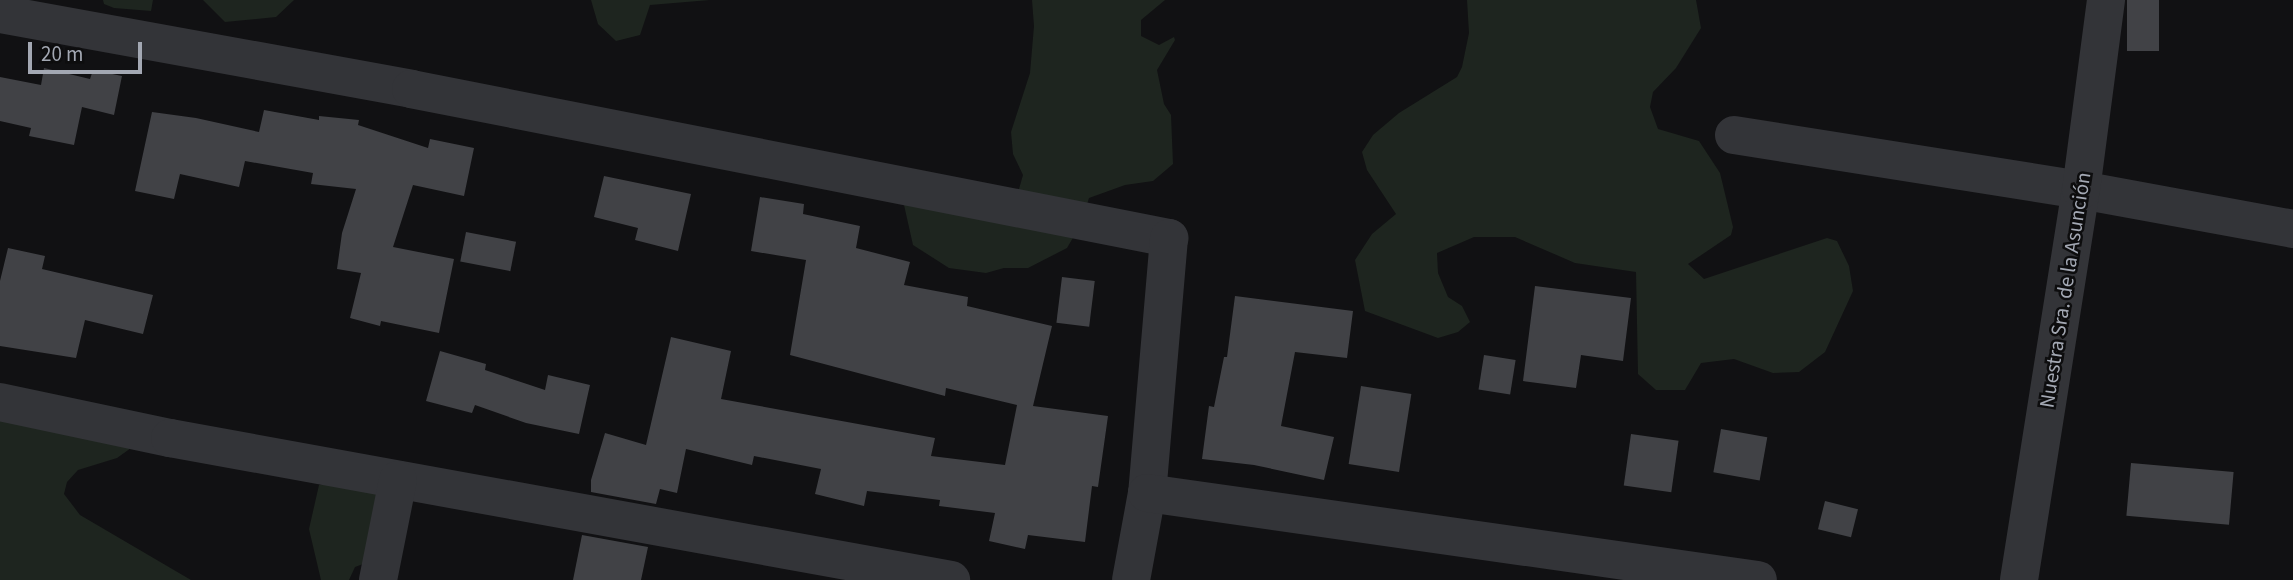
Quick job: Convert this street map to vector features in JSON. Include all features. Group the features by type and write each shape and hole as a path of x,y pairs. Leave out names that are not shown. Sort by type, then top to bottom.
{"street":[{"name":"Nuestra Sra. de la Asunción","path":"2019,580 2081,190 2106,0"},
{"path":"0,14 411,89 1169,238 1147,493 1131,580"},
{"path":"1734,135 2081,190 2293,229"},
{"path":"0,401 170,438 951,580"},
{"path":"378,580 398,480"},
{"path":"1147,493 1758,580"}],"shaded area":[{"path":"103,0 153,0 151,11 114,8 104,4"},
{"path":"203,0 294,0 276,17 225,22"},
{"path":"591,0 710,0 650,5 640,35 616,41 598,24"},
{"path":"1032,0 1165,0 1141,20 1141,36 1159,45 1174,37 1175,40 1157,70 1164,104 1171,115 1173,164 1153,181 1125,185 1089,198 1081,224 1067,248 1028,268 1004,268 986,273 949,268 913,245 902,196 1017,196 1023,175 1013,154 1011,132 1030,73 1034,26"},
{"path":"1467,0 1696,0 1701,28 1676,68 1653,92 1650,107 1658,129 1699,141 1720,173 1733,227 1731,235 1688,264 1704,279 1827,238 1837,241 1849,266 1853,291 1825,352 1799,372 1773,373 1734,359 1701,363 1685,390 1656,390 1638,374 1636,272 1575,263 1515,237 1474,237 1437,253 1438,273 1448,297 1462,306 1470,322 1458,332 1438,338 1365,311 1355,260 1372,234 1396,214 1367,170 1362,152 1373,135 1399,113 1457,77 1462,67 1469,33"},
{"path":"0,408 131,448 117,458 78,470 67,482 64,494 80,515 191,580 0,580"},
{"path":"399,467 371,561 355,567 349,580 321,580 309,529 319,485"}],"building":[{"path":"2127,0 2159,0 2159,51 2127,51"},
{"path":"44,68 90,79 93,70 122,76 114,115 82,107 74,145 29,136 31,128 0,121 0,77 41,85"},
{"path":"264,110 319,120 319,116 359,120 358,125 428,148 430,139 474,148 464,196 413,185 393,247 454,259 439,333 381,321 380,326 350,318 361,273 337,269 342,233 356,189 311,184 313,173 245,161 239,187 180,174 174,199 135,191 152,112 196,118 259,132"},
{"path":"604,176 691,194 678,251 635,240 638,228 594,217"},
{"path":"760,197 804,204 803,214 860,226 856,248 910,262 904,285 968,297 967,306 1052,326 1033,406 1108,416 1098,487 1092,486 1085,542 1028,535 1025,549 989,541 995,513 939,506 940,500 867,491 864,506 815,494 821,469 754,456 752,465 686,449 677,493 660,489 656,504 591,492 591,480 605,433 646,445 671,337 731,351 721,399 935,438 931,456 1005,465 1017,405 946,388 945,396 790,355 806,260 751,251"},
{"path":"466,232 516,242 510,271 460,261"},
{"path":"8,248 45,256 42,269 153,295 143,334 85,320 76,358 0,346 0,281"},
{"path":"1062,277 1095,281 1089,327 1056,323"},
{"path":"1535,286 1631,298 1623,361 1581,355 1576,388 1523,381"},
{"path":"1235,296 1353,311 1347,358 1295,352 1281,426 1334,437 1324,480 1254,465 1202,459 1209,406 1214,407 1224,357 1227,357"},
{"path":"440,351 486,364 485,370 545,390 548,375 590,385 579,434 526,423 475,405 472,413 426,401"},
{"path":"1484,355 1516,360 1510,395 1479,390"},
{"path":"1361,386 1411,394 1399,472 1349,464"},
{"path":"1721,429 1767,437 1760,480 1713,472"},
{"path":"1631,434 1679,441 1671,492 1624,485"},
{"path":"2131,463 2234,472 2229,525 2126,516"},
{"path":"1825,501 1858,509 1851,537 1818,529"},
{"path":"582,535 648,547 641,580 573,580"}]}
